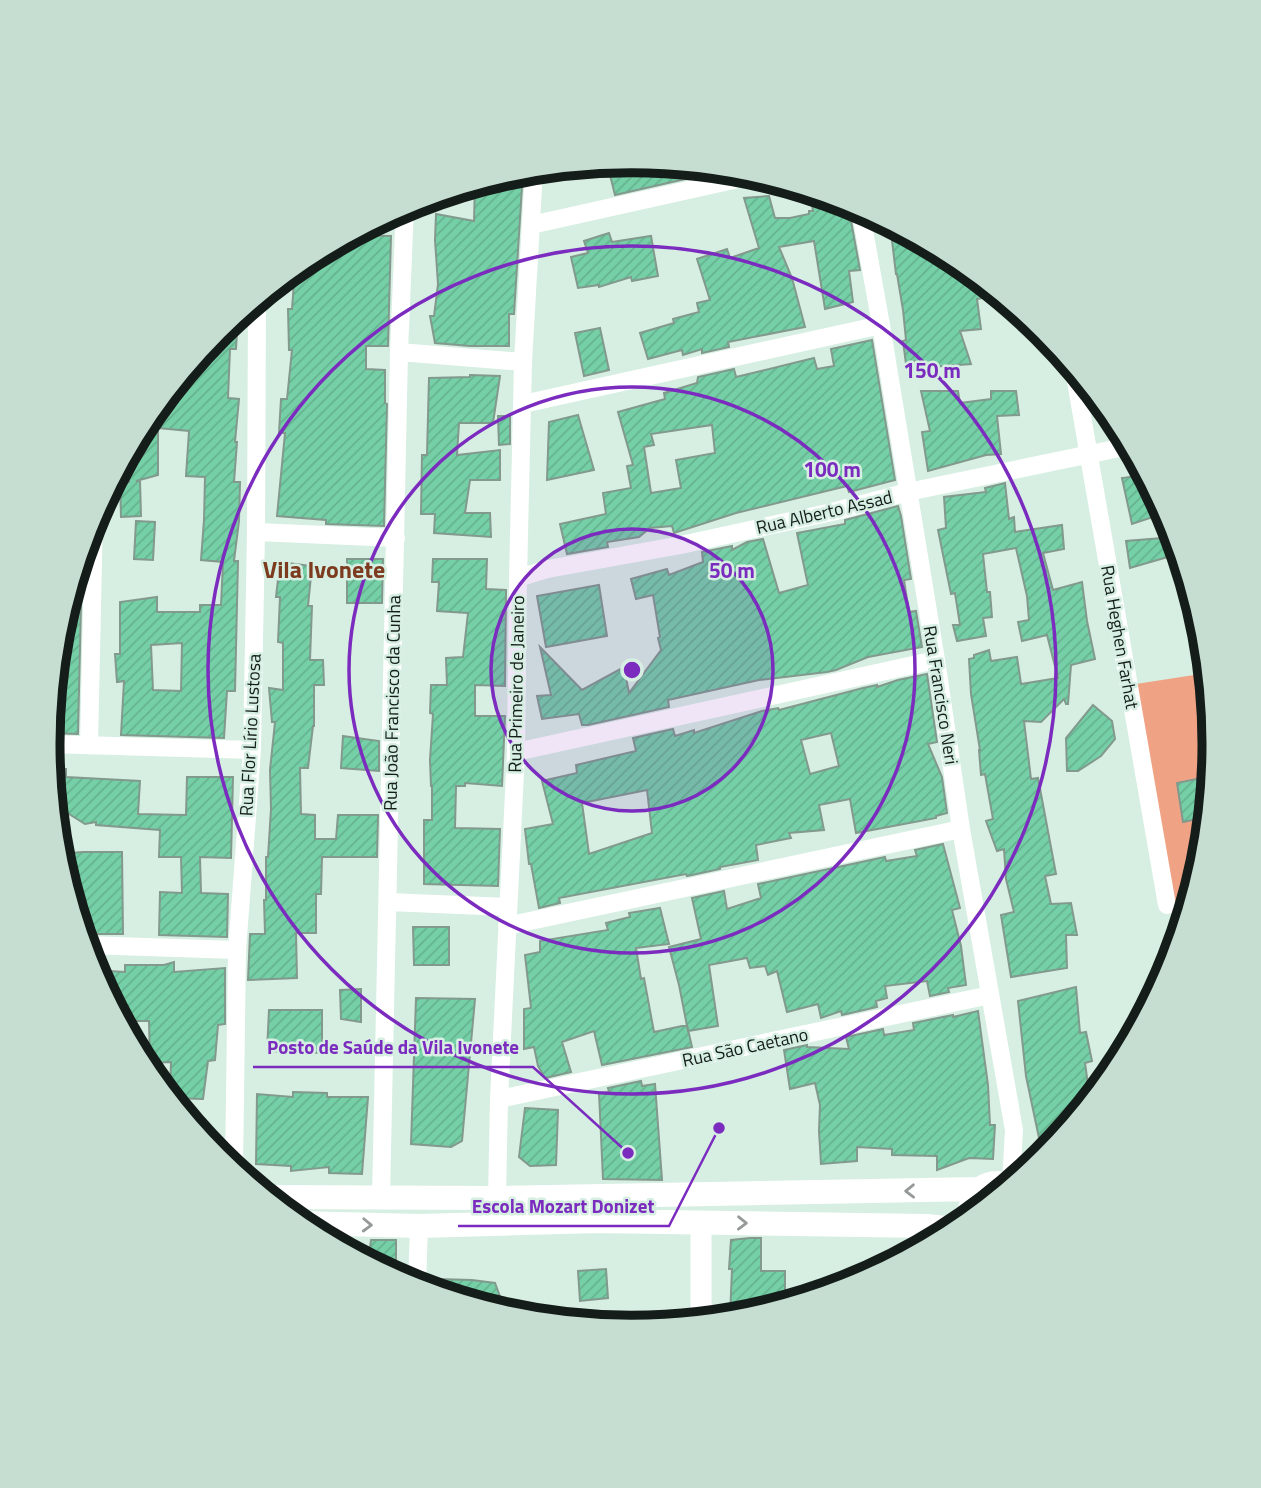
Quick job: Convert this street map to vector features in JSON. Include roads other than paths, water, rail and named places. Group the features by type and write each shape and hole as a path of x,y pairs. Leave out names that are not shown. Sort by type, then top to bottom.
{"main road":[{"path":"283,1197 497,1198 978,1189 995,1183"},
{"path":"971,1202 978,1189"},
{"path":"320,1224 419,1226 596,1221 935,1227"}],"street":[{"path":"531,225 726,181"},
{"name":"Rua Primeiro de Janeiro","path":"497,1198 499,1099 516,752 523,362 533,182"},
{"name":"Rua João Francisco da Cunha","path":"381,1198 399,352 404,220"},
{"name":"Rua Francisco Neri","path":"863,222 936,660 961,829 1014,1130 1010,1170"},
{"name":"Rua Flor Lírio Lustosa","path":"234,1155 237,950 252,750 257,313"},
{"path":"523,404 881,325"},
{"path":"399,352 523,362"},
{"name":"Rua Heghen Farhat","path":"1077,388 1167,905"},
{"name":"Rua Alberto Assad","path":"518,578 548,569 681,545 832,512 908,492 1118,448"},
{"path":"256,532 396,538"},
{"path":"89,744 93,551"},
{"path":"516,752 936,660"},
{"path":"60,744 252,750"},
{"path":"507,926 961,829"},
{"path":"388,902 508,907"},
{"path":"96,945 237,950"},
{"name":"Rua São Caetano","path":"499,1099 990,995"},
{"path":"701,1222 701,1310"},
{"path":"417,1274 419,1226"}],"place":[{"name":"Escola Mozart Donizet","path":"719,1128"},
{"name":"Posto de Saúde da Vila Ivonete","path":"628,1153"}],"district":[{"name":"Vila Ivonete","path":"324,569"}]}
